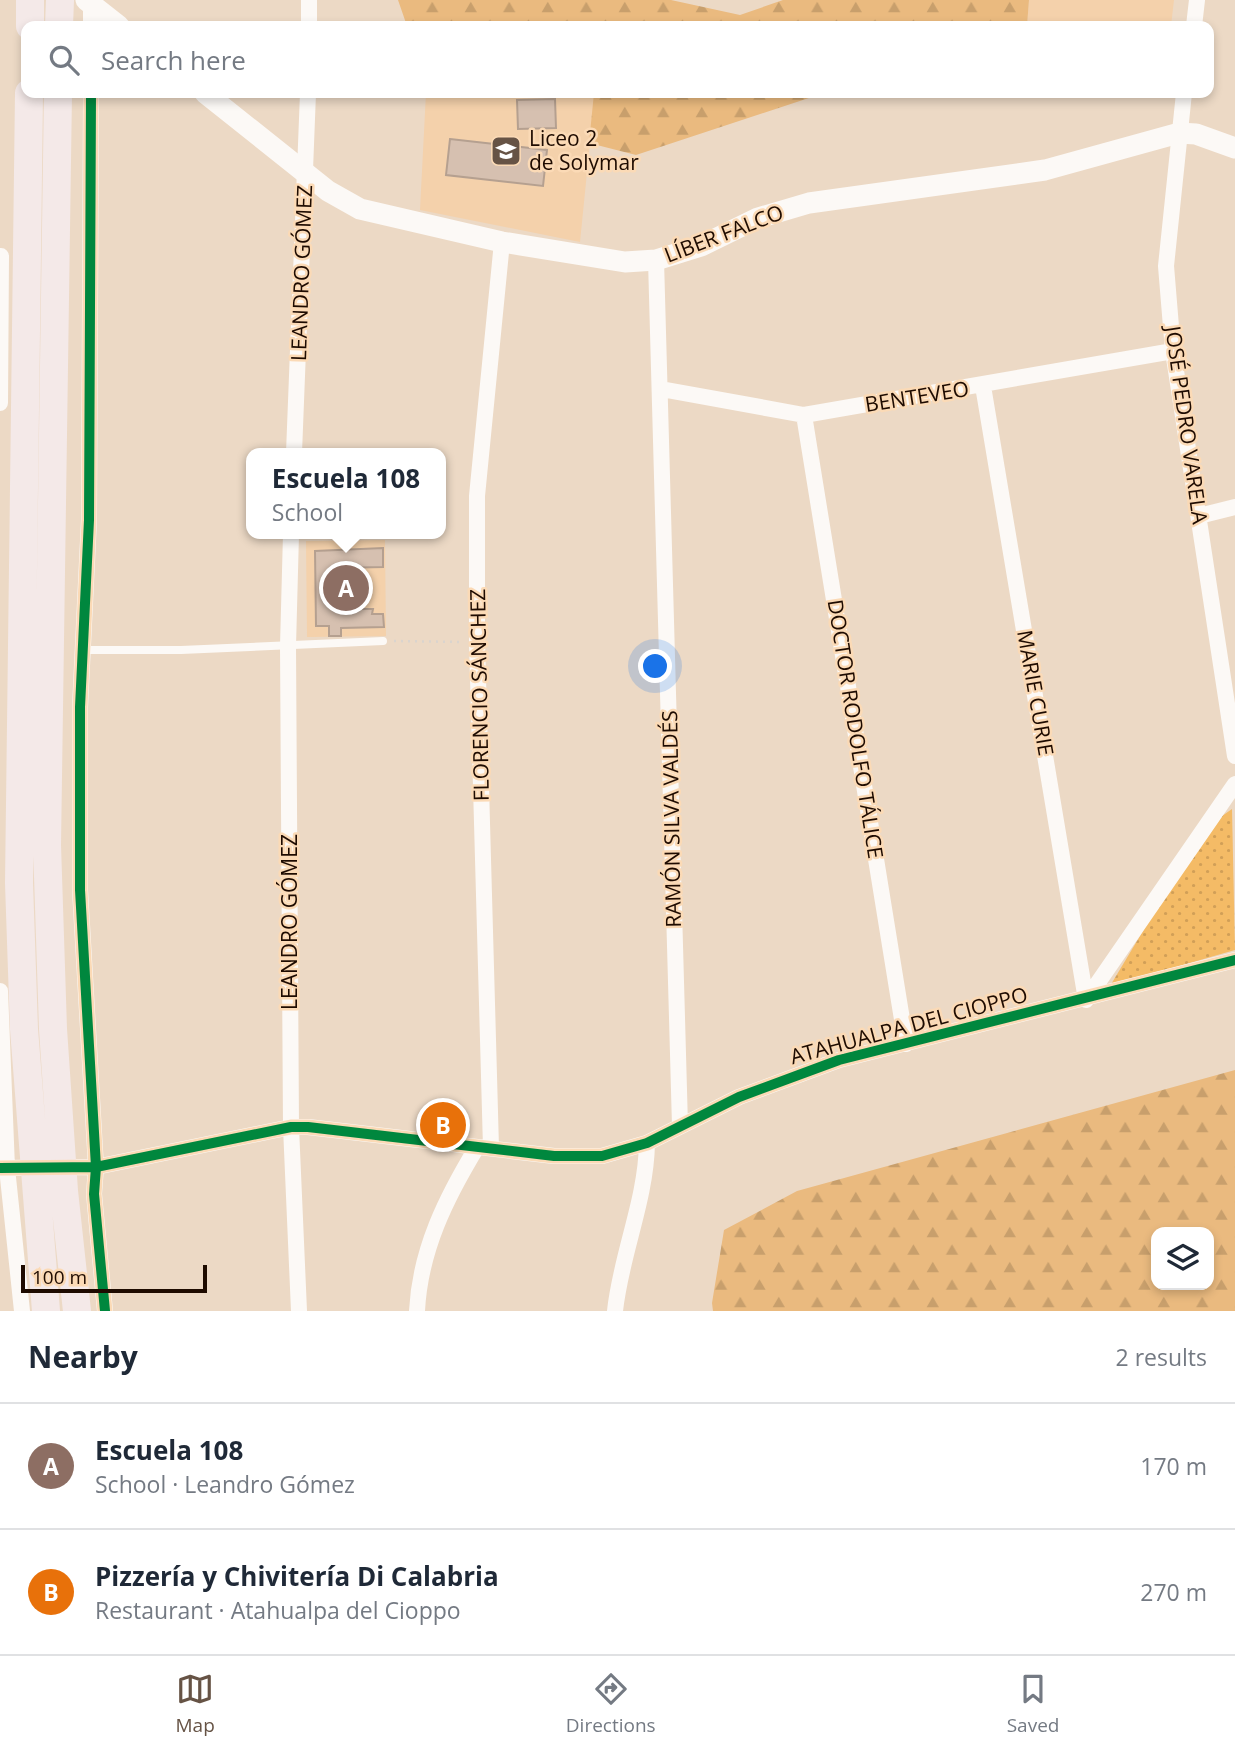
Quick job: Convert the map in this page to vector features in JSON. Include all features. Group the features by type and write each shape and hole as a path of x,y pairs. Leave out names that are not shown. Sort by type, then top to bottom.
{"highway":[{"path":"30,0 30,21"},
{"path":"59,21 60,0"},
{"path":"29,98 18,780 24,1029 14,1168 46,1311"},
{"path":"58,98 47,845 53,1029 77,1311"}],"street":[{"path":"309,0 309,21"},
{"path":"1195,21 1197,0"},
{"path":"89,1 91,21"},
{"path":"89,1 113,21"},
{"path":"90,98 89,520 82,650 80,890 96,1167 94,1194 106,1311"},
{"name":"LÍBER FALCO","path":"211,98 306,175 360,209 502,242 625,262 656,260 701,246 758,218 809,203 1045,170 1179,133 1196,134 1235,148"},
{"name":"LEANDRO GÓMEZ","path":"294,448 307,98"},
{"name":"JOSÉ PEDRO VARELA","path":"1183,98 1166,266 1173,352 1235,756"},
{"name":"FLORENCIO SÁNCHEZ","path":"417,1311 421,1273 437,1221 484,1147 477,496 502,242"},
{"path":"0,403 1,256"},
{"name":"RAMÓN SILVA VALDÉS","path":"656,260 680,1126"},
{"name":"BENTEVEO","path":"661,389 804,415 1173,352"},
{"name":"MARIE CURIE","path":"983,386 1086,1000"},
{"name":"DOCTOR RODOLFO TÁLICE","path":"804,415 906,1044"},
{"path":"1199,516 1235,507"},
{"name":"LEANDRO GÓMEZ","path":"291,539 288,646 291,1127 299,1311"},
{"path":"1086,1000 1235,784"},
{"name":"ATAHUALPA DEL CIOPPO","path":"14,1168 96,1167 291,1127 332,1128 554,1156 602,1156 648,1143 786,1078 839,1060 1086,1000 1235,960"},
{"path":"0,991 22,1311"},
{"path":"615,1311 618,1279 647,1169 648,1143"}],"lane":[{"path":"82,650 288,646 383,641"}],"path":[{"path":"383,641 477,642"}],"shaded area":[{"path":"1029,0 1174,0 1172,21 1027,21"},
{"name":"Liceo 2 de Solymar","path":"426,98 594,98 580,242 420,210"},
{"path":"385,540 386,636 307,637 306,541"},
{"path":"1232,809 1235,950 1110,986 1149,921 1222,816"}],"green space":[{"path":"398,0 671,0 740,15 783,0 1029,0 1027,21 405,21"},
{"path":"594,98 809,98 636,155 589,143"},
{"path":"1235,1070 1235,1311 713,1311 724,1230 797,1191"}],"building":[{"path":"555,99 556,128 518,129 517,100"},
{"path":"450,139 547,150 543,186 446,175"},
{"path":"383,548 383,567 335,568 336,609 373,609 372,614 383,614 384,627 341,628 341,636 329,636 329,626 316,626 315,551"}],"cycle path":[{"path":"91,98 89,520 80,707 80,890 96,1167 94,1194 105,1311"},
{"path":"0,1168 96,1167 291,1127 554,1156 602,1156 647,1143 739,1097 839,1060 1235,960"}],"place":[{"name":"Liceo 2 de Solymar","path":"506,151"},
{"name":"Escuela 108","path":"346,588"},
{"name":"Pizzería y Chivitería Di Calabria","path":"443,1125"}]}
